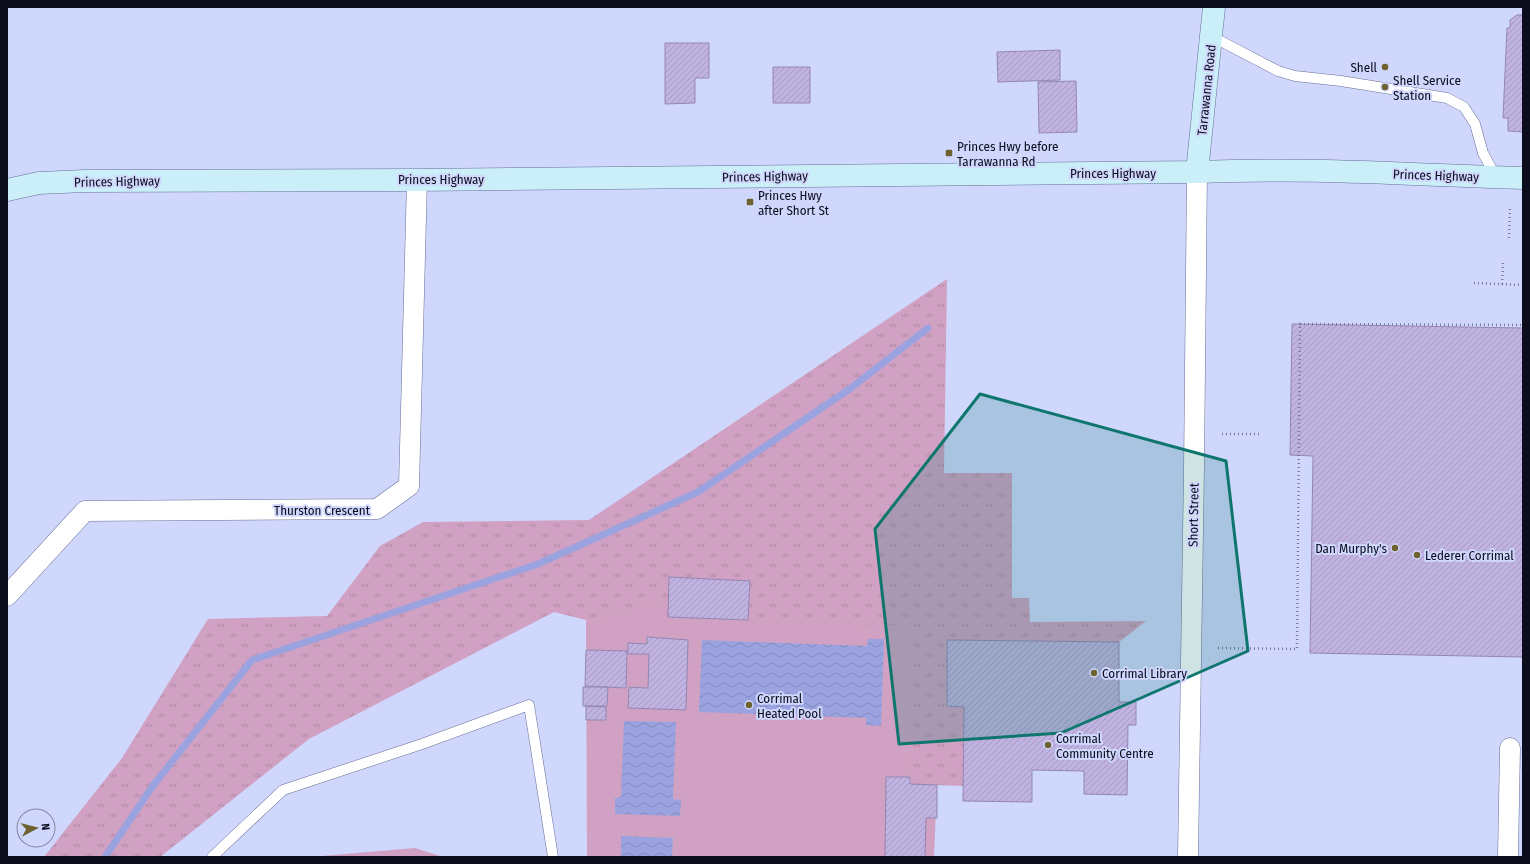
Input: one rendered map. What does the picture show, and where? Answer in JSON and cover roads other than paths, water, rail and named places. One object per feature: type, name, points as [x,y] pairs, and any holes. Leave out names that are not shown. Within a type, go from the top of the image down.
[{"type":"main road","name":"Tarrawanna Road","points":[[1197,172],[1214,7]]},
{"type":"main road","name":"Princes Highway","points":[[7,190],[39,183],[85,181],[417,180],[1197,172],[1238,170],[1344,171],[1523,178]]},
{"type":"street","name":"Short Street","points":[[1188,857],[1197,172]]},
{"type":"street","name":"Thurston Crescent","points":[[7,596],[85,511],[377,509],[409,486],[417,180]]},
{"type":"street","points":[[1508,857],[1510,748]]},
{"type":"lane","points":[[1211,36],[1278,71],[1295,76],[1341,81],[1447,98],[1464,107],[1475,124],[1483,153],[1496,178]]},
{"type":"lane","points":[[212,857],[283,790],[422,744],[529,705],[553,857]]},
{"type":"water","points":[[868,639],[884,639],[881,726],[866,725],[866,718],[699,712],[702,640],[867,646]]},
{"type":"water","points":[[624,721],[676,722],[673,799],[681,800],[680,816],[615,814],[615,798],[621,797]]},
{"type":"water","points":[[621,836],[673,838],[672,857],[621,857]]},
{"type":"waterway","points":[[105,857],[152,787],[252,660],[538,564],[698,492],[851,388],[928,328]]},
{"type":"place","name":"Shell","points":[[1385,67]]},
{"type":"place","name":"Shell Service Station","points":[[1385,87]]},
{"type":"place","name":"Princes Hwy before Tarrawanna Rd","points":[[949,153]]},
{"type":"place","name":"Princes Hwy after Short St","points":[[750,202]]},
{"type":"place","name":"Dan Murphy's","points":[[1395,548]]},
{"type":"place","name":"Lederer Corrimal","points":[[1417,555]]},
{"type":"place","name":"Corrimal Library","points":[[1094,673]]},
{"type":"place","name":"Corrimal Heated Pool","points":[[749,705]]},
{"type":"place","name":"Corrimal Community Centre","points":[[1048,745]]}]
